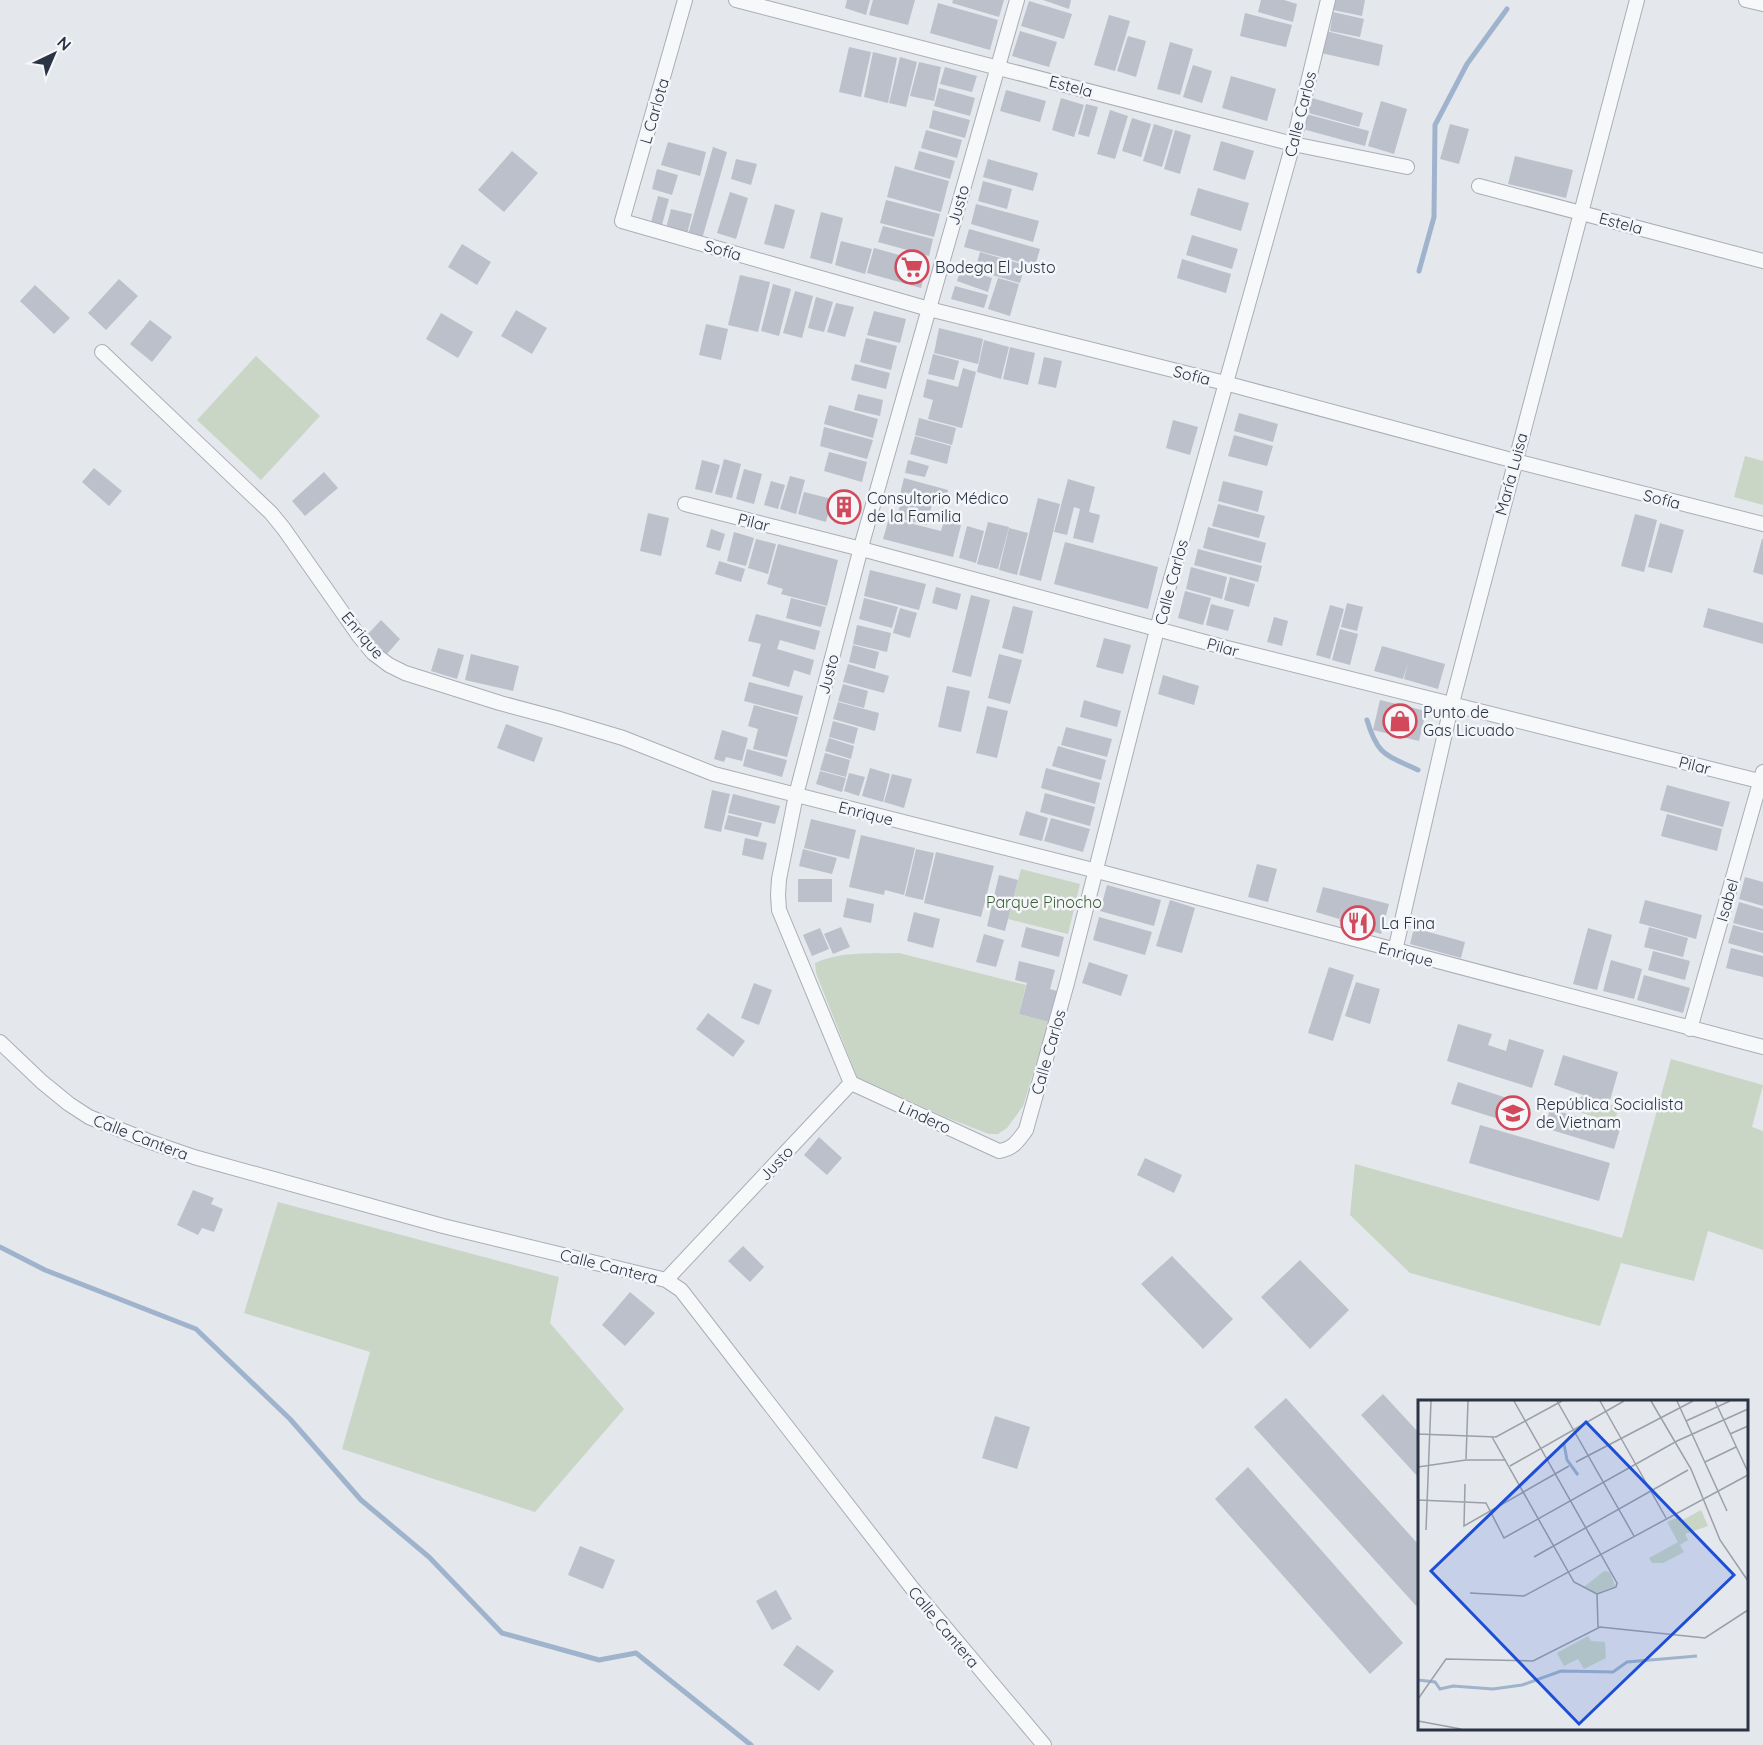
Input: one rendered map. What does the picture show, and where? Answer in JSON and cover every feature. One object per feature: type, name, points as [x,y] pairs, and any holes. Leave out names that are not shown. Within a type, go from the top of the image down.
[{"type":"street","name":"L Carlota","points":[[622,221],[685,0]]},
{"type":"street","name":"Estela","points":[[736,0],[1293,144],[1407,167]]},
{"type":"street","name":"Justo","points":[[666,1280],[851,1083],[779,910],[779,879],[796,795],[861,549],[1017,0]]},
{"type":"street","name":"Calle Carlos","points":[[999,1151],[1007,1150],[1015,1145],[1026,1130],[1097,871],[1158,629],[1293,144],[1328,0]]},
{"type":"street","name":"María Luisa","points":[[1395,951],[1452,703],[1637,0]]},
{"type":"street","points":[[1746,0],[1763,4]]},
{"type":"street","name":"Estela","points":[[1479,186],[1763,261]]},
{"type":"street","name":"Sofía","points":[[622,221],[929,309],[1226,383],[1763,525]]},
{"type":"street","name":"Enrique","points":[[102,352],[271,513],[359,636],[374,653],[389,665],[405,673],[623,738],[714,774],[1097,871],[1763,1047]]},
{"type":"street","name":"Pilar","points":[[685,504],[1371,685],[1762,779]]},
{"type":"street","name":"Isabel","points":[[1690,1029],[1762,779]]},
{"type":"street","name":"Calle Cantera","points":[[0,1042],[69,1104],[90,1117],[167,1148],[443,1226],[666,1280],[681,1290],[912,1588],[1044,1745]]},
{"type":"street","name":"Lindero","points":[[851,1083],[999,1151]]},
{"type":"green space","points":[[256,356],[320,416],[261,480],[197,420]]},
{"type":"green space","points":[[1745,456],[1763,461],[1763,505],[1734,497]]},
{"type":"green space","name":"Parque Pinocho","points":[[1021,869],[1080,884],[1068,934],[1008,919]]},
{"type":"green space","points":[[899,953],[1026,985],[1019,1014],[1049,1022],[1023,1106],[1007,1128],[998,1134],[989,1134],[945,1117],[857,1077],[816,973],[815,963],[846,955]]},
{"type":"green space","points":[[1671,1059],[1763,1085],[1752,1127],[1763,1131],[1763,1250],[1708,1231],[1694,1281],[1621,1263],[1600,1326],[1410,1273],[1350,1215],[1355,1164],[1622,1238]]},
{"type":"green space","points":[[1574,1096],[1619,1107],[1614,1123],[1570,1109]]},
{"type":"green space","points":[[278,1202],[559,1277],[550,1323],[624,1409],[535,1512],[342,1449],[370,1352],[244,1313]]},
{"type":"building","points":[[847,0],[870,0],[866,15],[845,8]]},
{"type":"building","points":[[873,0],[915,0],[908,25],[869,15]]},
{"type":"building","points":[[953,0],[1004,0],[999,17],[952,3]]},
{"type":"building","points":[[1043,0],[1071,0],[1069,9]]},
{"type":"building","points":[[1261,0],[1284,0],[1297,4],[1293,22],[1258,12]]},
{"type":"building","points":[[1335,0],[1365,0],[1362,16],[1333,10]]},
{"type":"building","points":[[1029,1],[1072,14],[1064,39],[1021,26]]},
{"type":"building","points":[[938,3],[998,20],[990,50],[930,33]]},
{"type":"building","points":[[1333,12],[1364,19],[1360,37],[1330,31]]},
{"type":"building","points":[[1245,13],[1292,25],[1286,47],[1240,36]]},
{"type":"building","points":[[1109,15],[1130,21],[1115,71],[1094,65]]},
{"type":"building","points":[[1020,31],[1057,42],[1049,67],[1012,56]]},
{"type":"building","points":[[1326,31],[1383,45],[1379,66],[1321,53]]},
{"type":"building","points":[[1128,36],[1146,41],[1136,77],[1117,71]]},
{"type":"building","points":[[1170,42],[1193,49],[1180,95],[1157,89]]},
{"type":"building","points":[[849,47],[871,52],[861,97],[839,92]]},
{"type":"building","points":[[873,52],[897,58],[888,103],[864,97]]},
{"type":"building","points":[[900,57],[917,62],[906,107],[889,103]]},
{"type":"building","points":[[919,62],[941,67],[934,101],[910,96]]},
{"type":"building","points":[[1193,65],[1212,71],[1202,103],[1183,97]]},
{"type":"building","points":[[945,67],[977,76],[972,92],[940,84]]},
{"type":"building","points":[[1231,76],[1276,89],[1267,121],[1222,108]]},
{"type":"building","points":[[939,88],[975,98],[970,116],[934,106]]},
{"type":"building","points":[[1006,90],[1046,101],[1040,122],[1000,111]]},
{"type":"building","points":[[1309,97],[1363,113],[1359,127],[1305,112]]},
{"type":"building","points":[[1061,98],[1084,105],[1074,137],[1052,130]]},
{"type":"building","points":[[1381,101],[1407,109],[1394,154],[1368,146]]},
{"type":"building","points":[[1086,104],[1098,107],[1089,137],[1078,134]]},
{"type":"building","points":[[933,110],[970,120],[965,138],[929,128]]},
{"type":"building","points":[[1110,110],[1128,116],[1115,159],[1097,154]]},
{"type":"building","points":[[1303,113],[1369,131],[1365,146],[1299,128]]},
{"type":"building","points":[[1132,118],[1151,124],[1141,157],[1122,151]]},
{"type":"building","points":[[1154,124],[1173,130],[1162,167],[1143,161]]},
{"type":"building","points":[[1450,124],[1469,129],[1459,164],[1440,159]]},
{"type":"building","points":[[926,130],[962,140],[957,158],[921,148]]},
{"type":"building","points":[[1175,130],[1191,135],[1180,174],[1164,169]]},
{"type":"building","points":[[1221,141],[1254,151],[1245,180],[1213,170]]},
{"type":"building","points":[[668,142],[706,152],[700,176],[661,165]]},
{"type":"building","points":[[713,147],[727,152],[702,239],[688,235]]},
{"type":"building","points":[[512,151],[538,173],[504,212],[478,190]]},
{"type":"building","points":[[919,151],[955,161],[950,179],[914,169]]},
{"type":"building","points":[[1515,156],[1573,170],[1566,198],[1508,184]]},
{"type":"building","points":[[736,159],[757,164],[751,185],[731,179]]},
{"type":"building","points":[[988,159],[1038,173],[1033,191],[983,177]]},
{"type":"building","points":[[895,166],[949,181],[941,212],[887,197]]},
{"type":"building","points":[[657,169],[678,175],[672,195],[652,189]]},
{"type":"building","points":[[983,181],[1012,189],[1007,209],[978,201]]},
{"type":"building","points":[[1198,188],[1249,203],[1241,231],[1190,215]]},
{"type":"building","points":[[730,192],[748,198],[736,239],[717,233]]},
{"type":"building","points":[[658,196],[669,199],[662,225],[651,222]]},
{"type":"building","points":[[886,200],[940,214],[934,237],[880,223]]},
{"type":"building","points":[[775,204],[795,210],[784,249],[764,244]]},
{"type":"building","points":[[976,204],[1039,221],[1033,242],[971,224]]},
{"type":"building","points":[[671,209],[692,214],[687,234],[666,228]]},
{"type":"building","points":[[821,212],[843,218],[832,264],[810,258]]},
{"type":"building","points":[[883,226],[933,239],[929,256],[878,242]]},
{"type":"building","points":[[969,229],[1040,249],[1035,266],[964,247]]},
{"type":"building","points":[[1192,235],[1238,249],[1232,269],[1186,255]]},
{"type":"building","points":[[841,241],[872,249],[865,274],[835,265]]},
{"type":"building","points":[[462,244],[491,262],[477,285],[448,267]]},
{"type":"building","points":[[874,248],[928,263],[921,288],[867,273]]},
{"type":"building","points":[[980,252],[1025,265],[1020,283],[975,270]]},
{"type":"building","points":[[1182,259],[1231,274],[1226,293],[1177,278]]},
{"type":"building","points":[[961,268],[992,278],[988,292],[957,281]]},
{"type":"building","points":[[740,275],[770,282],[758,332],[728,325]]},
{"type":"building","points":[[998,278],[1019,284],[1010,316],[988,309]]},
{"type":"building","points":[[119,279],[138,296],[106,330],[88,313]]},
{"type":"building","points":[[773,284],[791,289],[779,336],[761,331]]},
{"type":"building","points":[[35,285],[70,318],[54,334],[20,301]]},
{"type":"building","points":[[955,286],[988,295],[984,308],[951,299]]},
{"type":"building","points":[[795,291],[813,296],[802,338],[783,333]]},
{"type":"building","points":[[816,297],[833,302],[824,332],[808,328]]},
{"type":"building","points":[[836,303],[854,307],[845,337],[827,332]]},
{"type":"building","points":[[516,310],[547,328],[532,354],[501,336]]},
{"type":"building","points":[[874,311],[906,319],[900,343],[867,335]]},
{"type":"building","points":[[441,313],[473,332],[458,358],[426,339]]},
{"type":"building","points":[[150,320],[172,337],[152,362],[130,344]]},
{"type":"building","points":[[706,324],[728,329],[721,360],[699,355]]},
{"type":"building","points":[[939,328],[983,339],[978,364],[934,353]]},
{"type":"building","points":[[866,338],[897,346],[891,370],[860,362]]},
{"type":"building","points":[[984,340],[1009,347],[1001,379],[977,372]]},
{"type":"building","points":[[1010,347],[1035,353],[1028,385],[1003,379]]},
{"type":"building","points":[[933,354],[959,361],[954,380],[928,374]]},
{"type":"building","points":[[1044,357],[1062,361],[1056,388],[1038,384]]},
{"type":"building","points":[[855,364],[890,373],[886,389],[851,380]]},
{"type":"building","points":[[963,368],[976,372],[962,428],[928,419],[933,400],[923,397],[927,379],[958,387]]},
{"type":"building","points":[[858,394],[883,400],[880,416],[854,410]]},
{"type":"building","points":[[829,405],[878,419],[873,438],[824,424]]},
{"type":"building","points":[[1239,413],[1278,424],[1273,442],[1234,431]]},
{"type":"building","points":[[919,418],[956,428],[952,445],[915,435]]},
{"type":"building","points":[[1173,420],[1198,427],[1190,455],[1166,448]]},
{"type":"building","points":[[824,427],[873,440],[867,459],[820,446]]},
{"type":"building","points":[[1234,435],[1273,446],[1267,466],[1228,456]]},
{"type":"building","points":[[915,436],[951,446],[947,464],[910,454]]},
{"type":"building","points":[[829,452],[867,462],[862,482],[824,471]]},
{"type":"building","points":[[724,459],[741,464],[732,498],[715,494]]},
{"type":"building","points":[[702,460],[720,465],[712,493],[695,489]]},
{"type":"building","points":[[908,460],[929,466],[925,477],[905,473]]},
{"type":"building","points":[[94,468],[122,491],[109,506],[82,482]]},
{"type":"building","points":[[744,469],[762,474],[754,504],[736,499]]},
{"type":"building","points":[[324,472],[338,488],[305,516],[292,501]]},
{"type":"building","points":[[790,476],[805,480],[796,514],[780,509]]},
{"type":"building","points":[[904,478],[948,490],[944,506],[900,494]]},
{"type":"building","points":[[1068,479],[1095,487],[1089,512],[1100,515],[1093,543],[1073,538],[1080,509],[1074,507],[1067,535],[1054,532]]},
{"type":"building","points":[[771,481],[785,485],[778,509],[764,505]]},
{"type":"building","points":[[1223,481],[1263,491],[1258,512],[1218,501]]},
{"type":"building","points":[[804,492],[832,499],[826,522],[798,514]]},
{"type":"building","name":"Consultorio Médico de la Familia","points":[[836,493],[858,499],[853,521],[830,516]]},
{"type":"building","points":[[902,497],[932,504],[927,525],[897,518]]},
{"type":"building","points":[[1038,498],[1060,504],[1041,581],[1019,575]]},
{"type":"building","points":[[1218,504],[1265,516],[1259,538],[1212,526]]},
{"type":"building","points":[[648,513],[669,518],[661,556],[640,551]]},
{"type":"building","points":[[1635,514],[1657,520],[1644,572],[1621,566]]},
{"type":"building","points":[[889,518],[941,531],[944,521],[961,525],[953,557],[883,539]]},
{"type":"building","points":[[988,522],[1009,527],[998,569],[977,564]]},
{"type":"building","points":[[1660,523],[1684,530],[1672,573],[1648,567]]},
{"type":"building","points":[[967,526],[984,531],[976,563],[959,558]]},
{"type":"building","points":[[1208,527],[1266,543],[1261,563],[1203,548]]},
{"type":"building","points":[[1009,528],[1028,533],[1017,575],[999,570]]},
{"type":"building","points":[[711,529],[725,534],[720,551],[706,547]]},
{"type":"building","points":[[734,532],[754,538],[746,566],[727,561]]},
{"type":"building","points":[[756,539],[776,544],[768,574],[748,568]]},
{"type":"building","points":[[1763,539],[1763,575],[1753,572]]},
{"type":"building","points":[[1065,542],[1158,567],[1148,609],[1054,584]]},
{"type":"building","points":[[778,544],[838,560],[827,606],[781,594],[783,589],[767,584]]},
{"type":"building","points":[[1198,549],[1262,566],[1258,582],[1194,565]]},
{"type":"building","points":[[719,561],[745,569],[741,582],[715,574]]},
{"type":"building","points":[[1191,567],[1227,577],[1222,599],[1186,589]]},
{"type":"building","points":[[870,570],[926,584],[919,610],[864,596]]},
{"type":"building","points":[[1230,577],[1255,584],[1249,607],[1224,600]]},
{"type":"building","points":[[936,587],[961,594],[957,610],[932,603]]},
{"type":"building","points":[[1185,591],[1211,598],[1203,625],[1178,618]]},
{"type":"building","points":[[971,595],[990,600],[971,677],[952,672]]},
{"type":"building","points":[[791,598],[826,607],[821,627],[786,618]]},
{"type":"building","points":[[864,598],[898,607],[892,628],[859,619]]},
{"type":"building","points":[[1347,603],[1363,607],[1357,631],[1341,627]]},
{"type":"building","points":[[1211,604],[1234,610],[1228,631],[1206,625]]},
{"type":"building","points":[[1330,605],[1344,609],[1330,659],[1316,655]]},
{"type":"building","points":[[1013,606],[1033,611],[1023,654],[1002,648]]},
{"type":"building","points":[[900,608],[917,613],[910,638],[893,633]]},
{"type":"building","points":[[1708,608],[1763,623],[1763,644],[1703,627]]},
{"type":"building","points":[[756,614],[820,631],[815,650],[780,640],[777,649],[814,660],[810,675],[794,670],[789,687],[752,676],[761,644],[748,641]]},
{"type":"building","points":[[1274,617],[1288,621],[1282,646],[1267,642]]},
{"type":"building","points":[[381,620],[400,639],[387,654],[367,635]]},
{"type":"building","points":[[857,625],[891,633],[887,652],[853,644]]},
{"type":"building","points":[[1340,629],[1358,634],[1350,665],[1332,660]]},
{"type":"building","points":[[1104,638],[1131,645],[1123,674],[1096,667]]},
{"type":"building","points":[[853,645],[879,652],[875,669],[849,662]]},
{"type":"building","points":[[1382,646],[1445,664],[1438,689],[1404,679],[1408,663],[1403,679],[1374,671]]},
{"type":"building","points":[[438,648],[464,655],[457,679],[431,671]]},
{"type":"building","points":[[471,654],[519,666],[513,691],[465,680]]},
{"type":"building","points":[[999,654],[1022,660],[1010,704],[988,698]]},
{"type":"building","points":[[848,664],[889,676],[884,693],[843,682]]},
{"type":"building","points":[[1163,675],[1199,686],[1194,705],[1158,694]]},
{"type":"building","points":[[749,682],[803,696],[798,715],[744,701]]},
{"type":"building","points":[[843,684],[868,691],[864,708],[838,701]]},
{"type":"building","points":[[947,686],[970,691],[961,732],[938,727]]},
{"type":"building","points":[[1084,700],[1121,711],[1117,727],[1080,717]]},
{"type":"building","name":"Punto de Gas Licuado","points":[[1380,700],[1426,711],[1419,741],[1373,730]]},
{"type":"building","points":[[838,702],[879,713],[875,731],[833,719]]},
{"type":"building","points":[[754,705],[798,717],[787,757],[753,749],[758,729],[748,726]]},
{"type":"building","points":[[987,706],[1008,711],[997,758],[976,753]]},
{"type":"building","points":[[833,721],[858,728],[854,744],[829,737]]},
{"type":"building","points":[[506,724],[543,738],[534,762],[497,748]]},
{"type":"building","points":[[1066,727],[1112,739],[1107,757],[1061,745]]},
{"type":"building","points":[[722,730],[748,738],[742,761],[726,757],[724,762],[714,759]]},
{"type":"building","points":[[829,738],[854,746],[851,759],[825,751]]},
{"type":"building","points":[[1058,746],[1106,760],[1101,780],[1052,766]]},
{"type":"building","points":[[747,749],[787,760],[782,777],[743,766]]},
{"type":"building","points":[[825,753],[850,760],[846,777],[820,770]]},
{"type":"building","points":[[870,768],[890,774],[883,802],[862,796]]},
{"type":"building","points":[[1046,768],[1100,783],[1095,804],[1041,788]]},
{"type":"building","points":[[820,771],[846,778],[842,792],[816,784]]},
{"type":"building","points":[[849,773],[865,777],[859,796],[844,791]]},
{"type":"building","points":[[892,774],[912,779],[904,808],[884,802]]},
{"type":"building","points":[[1667,785],[1730,802],[1723,827],[1660,810]]},
{"type":"building","points":[[712,790],[730,794],[721,832],[704,828]]},
{"type":"building","points":[[1045,793],[1095,807],[1090,826],[1040,812]]},
{"type":"building","points":[[733,794],[780,806],[775,824],[728,813]]},
{"type":"building","points":[[1026,811],[1048,818],[1042,841],[1019,835]]},
{"type":"building","points":[[1667,814],[1722,829],[1717,851],[1661,836]]},
{"type":"building","points":[[728,815],[762,823],[758,837],[724,829]]},
{"type":"building","points":[[1051,818],[1090,829],[1083,852],[1044,841]]},
{"type":"building","points":[[811,819],[856,830],[849,859],[804,848]]},
{"type":"building","points":[[861,835],[915,848],[904,895],[885,890],[884,895],[849,887]]},
{"type":"building","points":[[745,838],[767,843],[763,860],[742,855]]},
{"type":"building","points":[[803,849],[837,858],[832,874],[799,866]]},
{"type":"building","points":[[916,849],[934,853],[923,900],[905,896]]},
{"type":"building","points":[[936,852],[994,866],[981,917],[924,903]]},
{"type":"building","points":[[1257,864],[1277,869],[1268,902],[1248,897]]},
{"type":"building","points":[[999,875],[1018,880],[1005,931],[987,926]]},
{"type":"building","points":[[1745,877],[1763,882],[1763,906],[1739,899]]},
{"type":"building","points":[[798,879],[832,879],[832,902],[798,902]]},
{"type":"building","points":[[1107,885],[1161,900],[1154,926],[1100,911]]},
{"type":"building","points":[[1323,887],[1389,904],[1381,934],[1352,925],[1358,906],[1351,925],[1339,921],[1343,906],[1339,919],[1316,912]]},
{"type":"building","points":[[847,898],[874,904],[871,923],[843,917]]},
{"type":"building","points":[[1170,900],[1195,908],[1182,953],[1156,946]]},
{"type":"building","points":[[1645,900],[1702,915],[1696,939],[1639,923]]},
{"type":"building","points":[[1739,902],[1763,909],[1763,931],[1733,923]]},
{"type":"building","points":[[914,912],[940,919],[933,948],[907,941]]},
{"type":"building","points":[[1099,917],[1152,932],[1145,955],[1093,940]]},
{"type":"building","points":[[1733,925],[1763,933],[1763,953],[1728,943]]},
{"type":"building","points":[[841,927],[850,947],[833,954],[824,934]]},
{"type":"building","points":[[1026,927],[1064,937],[1059,957],[1021,947]]},
{"type":"building","points":[[1649,927],[1688,938],[1683,957],[1644,947]]},
{"type":"building","points":[[820,928],[829,949],[812,956],[803,935]]},
{"type":"building","points":[[1414,928],[1465,942],[1461,958],[1410,944]]},
{"type":"building","points":[[1588,928],[1612,935],[1597,990],[1573,984]]},
{"type":"building","points":[[984,934],[1004,940],[996,967],[976,962]]},
{"type":"building","points":[[1731,948],[1763,956],[1763,977],[1726,968]]},
{"type":"building","points":[[1653,951],[1690,961],[1685,980],[1648,970]]},
{"type":"building","points":[[1611,960],[1642,969],[1634,999],[1603,991]]},
{"type":"building","points":[[1019,961],[1055,970],[1050,989],[1057,991],[1049,1022],[1019,1014],[1027,983],[1015,980]]},
{"type":"building","points":[[1089,962],[1128,975],[1121,996],[1082,983]]},
{"type":"building","points":[[1329,967],[1354,975],[1333,1041],[1308,1033]]},
{"type":"building","points":[[1644,975],[1690,988],[1683,1013],[1637,1000]]},
{"type":"building","points":[[1356,982],[1380,989],[1370,1024],[1345,1016]]},
{"type":"building","points":[[754,983],[772,990],[759,1025],[741,1018]]},
{"type":"building","points":[[708,1013],[745,1041],[733,1057],[696,1029]]},
{"type":"building","points":[[1458,1024],[1492,1034],[1488,1045],[1506,1051],[1509,1039],[1544,1050],[1532,1088],[1447,1061]]},
{"type":"building","points":[[1563,1055],[1618,1072],[1609,1104],[1554,1085]]},
{"type":"building","points":[[1458,1082],[1528,1105],[1521,1126],[1451,1104]]},
{"type":"building","points":[[1550,1109],[1620,1129],[1614,1149],[1545,1128]]},
{"type":"building","points":[[1480,1125],[1610,1163],[1599,1201],[1469,1163]]},
{"type":"building","points":[[819,1137],[842,1158],[827,1175],[804,1155]]},
{"type":"building","points":[[1145,1158],[1182,1175],[1174,1193],[1137,1175]]},
{"type":"building","points":[[193,1190],[214,1198],[211,1204],[223,1209],[214,1232],[202,1228],[198,1235],[177,1225]]},
{"type":"building","points":[[743,1246],[764,1267],[750,1282],[728,1261]]},
{"type":"building","points":[[1172,1256],[1233,1319],[1203,1349],[1141,1284]]},
{"type":"building","points":[[1300,1260],[1349,1310],[1310,1349],[1261,1297]]},
{"type":"building","points":[[630,1292],[655,1313],[625,1346],[602,1325]]},
{"type":"building","points":[[1383,1394],[1418,1432],[1418,1477],[1361,1415]]},
{"type":"building","points":[[1286,1398],[1418,1544],[1418,1608],[1254,1427]]},
{"type":"building","points":[[995,1416],[1030,1427],[1017,1469],[982,1458]]},
{"type":"building","points":[[1248,1467],[1403,1643],[1370,1674],[1215,1499]]},
{"type":"building","points":[[580,1546],[615,1560],[603,1589],[568,1575]]},
{"type":"building","points":[[776,1590],[792,1619],[772,1630],[756,1601]]},
{"type":"building","points":[[797,1645],[834,1671],[819,1691],[783,1665]]},
{"type":"waterway","points":[[1419,271],[1434,217],[1435,125],[1467,64],[1507,9]]},
{"type":"waterway","points":[[1367,720],[1375,741],[1385,753],[1418,770]]},
{"type":"waterway","points":[[0,1247],[45,1270],[196,1329],[290,1419],[361,1500],[429,1557],[502,1633],[599,1660],[636,1653],[751,1745]]},
{"type":"place","name":"Bodega El Justo","points":[[912,267]]},
{"type":"place","name":"Consultorio Médico de la Familia","points":[[844,507]]},
{"type":"place","name":"Punto de Gas Licuado","points":[[1400,721]]},
{"type":"place","name":"La Fina","points":[[1358,923]]},
{"type":"place","name":"República Socialista de Vietnam","points":[[1513,1113]]}]
